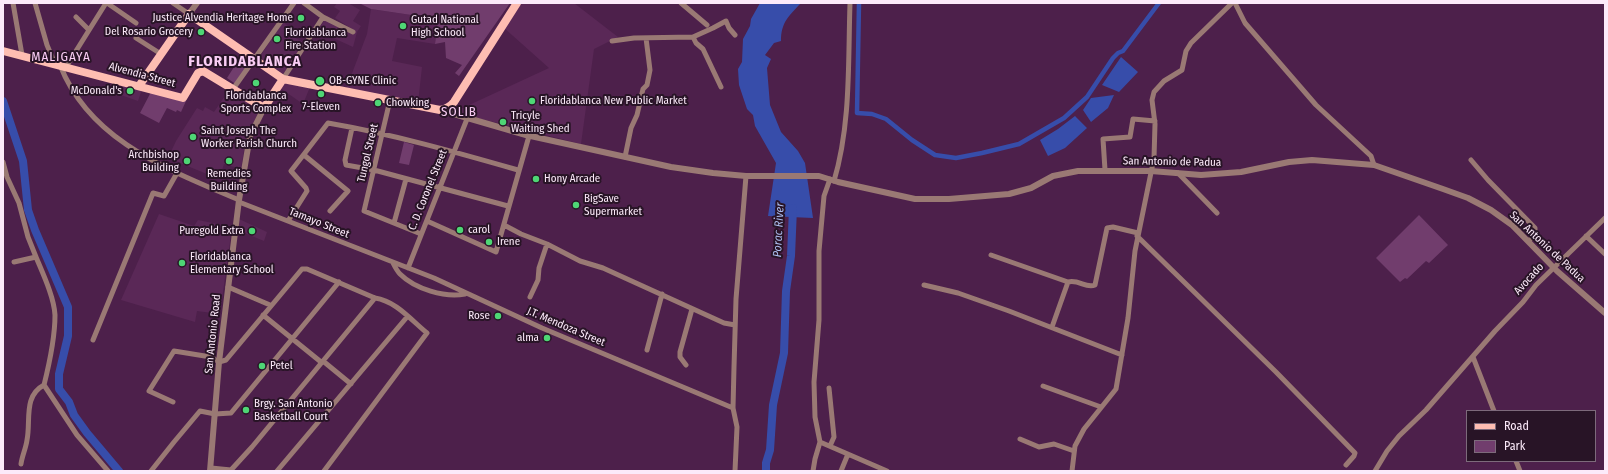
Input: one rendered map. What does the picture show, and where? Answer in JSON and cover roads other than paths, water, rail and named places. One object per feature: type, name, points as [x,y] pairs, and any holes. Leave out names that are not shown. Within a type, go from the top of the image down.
[{"type":"main road","points":[[139,86],[189,14],[283,79],[440,110],[449,107],[454,102],[517,3]]},
{"type":"main road","name":"Alvendia Street","points":[[3,51],[183,98],[198,73],[201,71],[234,89]]},
{"type":"main road","points":[[234,89],[264,108],[283,79]]},
{"type":"street","points":[[13,3],[22,55]]},
{"type":"street","name":"Tamayo Street","points":[[35,3],[47,45],[66,81],[82,104],[95,119],[131,149],[177,173],[239,201],[392,263]]},
{"type":"street","points":[[56,64],[89,30],[106,3],[136,23]]},
{"type":"street","points":[[173,3],[189,14],[197,3]]},
{"type":"street","points":[[234,89],[294,3]]},
{"type":"street","points":[[304,3],[323,17],[352,32]]},
{"type":"street","points":[[681,3],[707,25]]},
{"type":"street","points":[[813,471],[820,442],[815,417],[814,382],[819,320],[819,251],[824,196],[840,159],[845,121],[850,3]]},
{"type":"street","points":[[1072,471],[1075,446],[1084,429],[1116,389],[1138,235],[1155,143],[1155,121],[1152,100],[1154,92],[1164,81],[1182,70],[1186,51],[1191,43],[1232,3]]},
{"type":"street","points":[[1235,3],[1245,23],[1316,105],[1371,156],[1374,165]]},
{"type":"street","points":[[76,17],[89,30]]},
{"type":"street","points":[[283,79],[323,17]]},
{"type":"street","points":[[612,41],[694,36],[714,28],[726,21],[729,28],[735,35]]},
{"type":"street","points":[[694,36],[696,43],[703,49],[721,87]]},
{"type":"street","points":[[136,38],[161,54]]},
{"type":"street","points":[[624,157],[631,128],[637,115],[643,89],[647,85],[650,70],[646,38]]},
{"type":"street","name":"Tungol Street","points":[[390,100],[364,211],[394,223]]},
{"type":"street","name":"San Antonio Road","points":[[210,470],[219,362],[239,201],[250,136],[264,108]]},
{"type":"street","name":"San Antonio de Padua","points":[[440,110],[529,136],[671,167],[746,176],[816,176],[914,199],[949,199],[1009,194],[1032,188],[1053,176],[1078,170],[1151,171],[1202,175],[1241,172],[1290,162],[1312,160],[1374,165],[1418,179],[1468,198],[1491,210],[1529,241],[1554,267],[1605,313]]},
{"type":"street","name":"C. D. Coronel Street","points":[[408,268],[421,234],[428,221],[467,119]]},
{"type":"street","points":[[1105,170],[1103,139],[1130,137],[1133,119],[1155,121]]},
{"type":"street","points":[[288,221],[307,191],[291,171],[328,123],[383,134],[518,170]]},
{"type":"street","points":[[352,128],[345,160],[346,165],[374,170],[508,206]]},
{"type":"street","points":[[428,221],[496,252],[518,170],[529,136]]},
{"type":"street","points":[[304,155],[348,191],[330,211]]},
{"type":"street","points":[[1472,160],[1488,180],[1535,228],[1535,233],[1529,241]]},
{"type":"street","points":[[3,162],[7,178],[19,202],[28,238],[48,286],[55,314],[51,352],[44,385],[77,435],[108,471]]},
{"type":"street","points":[[93,340],[153,193],[164,196],[177,173]]},
{"type":"street","points":[[1178,173],[1217,214]]},
{"type":"street","points":[[735,471],[735,325],[746,176]]},
{"type":"street","points":[[406,179],[394,223],[421,234]]},
{"type":"street","name":"Avocado","points":[[1375,471],[1387,451],[1400,436],[1426,410],[1554,267],[1605,218]]},
{"type":"street","points":[[504,225],[521,234],[547,244],[580,261],[603,268],[724,323],[735,325]]},
{"type":"street","points":[[991,255],[1068,282],[1075,281],[1091,287],[1095,286],[1107,228],[1113,227],[1138,235],[1355,453],[1346,465]]},
{"type":"street","points":[[1586,236],[1605,254]]},
{"type":"street","points":[[530,298],[538,280],[539,268],[547,244]]},
{"type":"street","points":[[14,262],[36,257]]},
{"type":"street","points":[[392,263],[400,274],[416,285],[431,291],[456,296],[465,294]]},
{"type":"street","name":"J.T. Mendoza Street","points":[[392,263],[434,278],[465,294],[542,328],[734,408]]},
{"type":"street","points":[[173,402],[149,391],[174,351],[211,357],[219,362],[226,360],[270,305],[304,268],[375,298],[382,299],[398,307],[407,317],[427,333],[324,471]]},
{"type":"street","points":[[151,471],[200,412],[215,414],[231,413],[339,282]]},
{"type":"street","points":[[1052,328],[1068,282]]},
{"type":"street","points":[[924,285],[958,293],[1122,355]]},
{"type":"street","points":[[228,287],[270,305]]},
{"type":"street","points":[[647,350],[662,294]]},
{"type":"street","points":[[210,470],[230,470],[375,298]]},
{"type":"street","points":[[686,365],[680,357],[680,352],[692,309]]},
{"type":"street","points":[[263,315],[351,384]]},
{"type":"street","points":[[277,471],[407,317]]},
{"type":"street","points":[[1473,357],[1494,410]]},
{"type":"street","points":[[21,464],[23,451],[27,440],[31,402],[37,388],[44,385]]},
{"type":"street","points":[[1043,386],[1101,407]]},
{"type":"street","points":[[830,388],[834,435],[830,446]]},
{"type":"street","points":[[1020,439],[1039,447],[1054,444],[1074,451]]},
{"type":"street","points":[[820,442],[887,471]]},
{"type":"street","points":[[841,471],[848,454]]},
{"type":"water","points":[[760,3],[801,3],[786,20],[782,29],[781,41],[774,43],[765,55],[771,59],[767,68],[770,105],[781,132],[798,151],[805,163],[813,218],[768,216],[776,163],[755,126],[753,115],[747,109],[739,85],[738,69],[742,62],[743,39],[750,26],[751,19]]},
{"type":"water","points":[[1121,57],[1138,72],[1119,92],[1102,85]]},
{"type":"water","points":[[1114,95],[1108,108],[1091,122],[1083,110],[1091,98]]},
{"type":"water","points":[[1075,116],[1087,128],[1065,148],[1048,156],[1040,140]]},
{"type":"waterway","points":[[859,3],[857,113],[872,114],[886,119],[912,140],[935,155],[956,158],[1019,144],[1064,118],[1087,97],[1113,58],[1118,53],[1123,51],[1159,3]]},
{"type":"waterway","points":[[3,101],[23,161],[28,210],[68,307],[68,336],[59,374],[59,389],[69,402],[74,415],[87,433],[119,471]]},
{"type":"waterway","name":"Porac River","points":[[766,471],[766,463],[770,450],[773,405],[784,353],[786,291],[791,256],[793,208]]},
{"type":"place","name":"Justice Alvendia Heritage Home","points":[[301,18]]},
{"type":"place","name":"Gutad National High School","points":[[403,26]]},
{"type":"place","name":"Del Rosario Grocery","points":[[201,32]]},
{"type":"place","name":"Floridablanca Fire Station","points":[[277,39]]},
{"type":"place","name":"OB-GYNE Clinic","points":[[320,81]]},
{"type":"place","name":"Floridablanca Sports Complex","points":[[256,83]]},
{"type":"place","name":"McDonald's","points":[[130,91]]},
{"type":"place","name":"7-Eleven","points":[[321,94]]},
{"type":"place","name":"Floridablanca New Public Market","points":[[532,101]]},
{"type":"place","name":"Chowking","points":[[378,103]]},
{"type":"place","name":"Tricyle Waiting Shed","points":[[503,122]]},
{"type":"place","name":"Saint Joseph The Worker Parish Church","points":[[193,137]]},
{"type":"place","name":"Archbishop Building","points":[[187,161]]},
{"type":"place","name":"Remedies Building","points":[[229,161]]},
{"type":"place","name":"Hony Arcade","points":[[536,179]]},
{"type":"place","name":"BigSave Supermarket","points":[[576,205]]},
{"type":"place","name":"carol","points":[[460,230]]},
{"type":"place","name":"Puregold Extra","points":[[252,231]]},
{"type":"place","name":"Irene","points":[[489,242]]},
{"type":"place","name":"Floridablanca Elementary School","points":[[182,263]]},
{"type":"place","name":"Rose","points":[[498,316]]},
{"type":"place","name":"alma","points":[[547,338]]},
{"type":"place","name":"Petel","points":[[262,366]]},
{"type":"place","name":"Brgy. San Antonio Basketball Court","points":[[246,410]]},
{"type":"district","name":"MALIGAYA","points":[[61,57]]},
{"type":"district","name":"FLORIDABLANCA","points":[[245,62]]},
{"type":"district","name":"SOLIB","points":[[459,112]]}]
